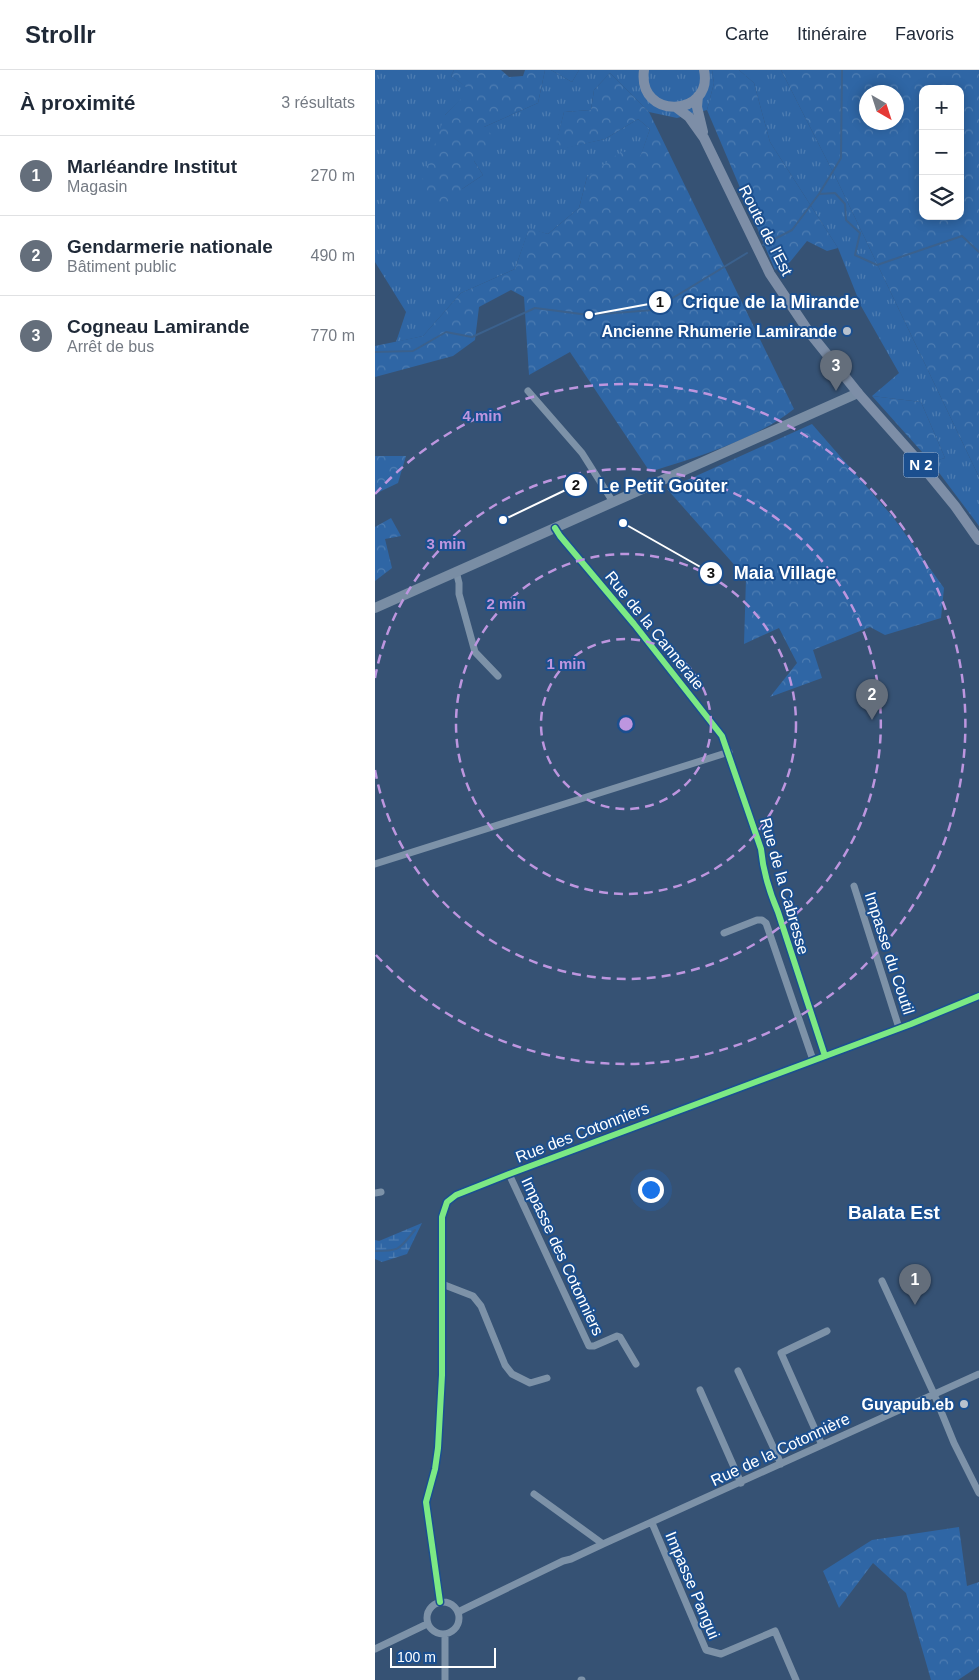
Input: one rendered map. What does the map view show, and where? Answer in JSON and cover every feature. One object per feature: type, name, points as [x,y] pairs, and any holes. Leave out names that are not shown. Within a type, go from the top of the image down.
[{"type":"main road","name":"N 2","points":[[644,70],[645,86],[653,100],[660,104],[677,108]]},
{"type":"main road","name":"N 2","points":[[698,96],[705,82],[704,70]]},
{"type":"main road","points":[[677,108],[685,106],[698,96]]},
{"type":"main road","name":"Route de l'Est","points":[[698,96],[697,107],[704,138]]},
{"type":"main road","name":"Route de l'Est","points":[[677,108],[689,117],[704,138],[770,274],[809,332],[858,393],[955,506],[979,540]]},
{"type":"street","points":[[528,391],[582,453],[613,502]]},
{"type":"street","points":[[375,608],[858,393]]},
{"type":"street","name":"Rue de la Canneraie","points":[[555,528],[716,726],[729,752]]},
{"type":"street","points":[[456,571],[462,608],[475,652],[498,676]]},
{"type":"street","points":[[375,864],[729,752]]},
{"type":"street","name":"Rue de la Cabresse","points":[[729,752],[761,849],[769,891],[778,912],[825,1056]]},
{"type":"street","name":"Impasse du Coutil","points":[[854,886],[899,1028]]},
{"type":"street","points":[[724,932],[757,920],[762,920],[766,923],[813,1060]]},
{"type":"street","name":"Rue des Cotonniers","points":[[440,1602],[427,1502],[438,1448],[442,1375],[442,1217],[447,1202],[456,1195],[509,1174],[899,1028],[979,996]]},
{"type":"street","name":"Impasse des Cotonniers","points":[[509,1174],[589,1346],[595,1346],[617,1336],[636,1364]]},
{"type":"street","points":[[882,1281],[934,1394],[954,1443],[979,1493]]},
{"type":"street","points":[[442,1284],[473,1296],[481,1306],[505,1365],[513,1374],[530,1383],[547,1378]]},
{"type":"street","points":[[822,1445],[781,1353],[827,1331]]},
{"type":"street","points":[[738,1371],[781,1464]]},
{"type":"street","name":"Rue de la Cotonnière","points":[[458,1612],[563,1561],[741,1483],[979,1374]]},
{"type":"street","points":[[700,1390],[741,1483]]},
{"type":"street","points":[[534,1494],[603,1544]]},
{"type":"street","name":"Impasse Pangui","points":[[649,1524],[706,1650],[721,1654],[775,1630],[796,1680]]},
{"type":"street","points":[[440,1602],[453,1605],[458,1612],[459,1623],[455,1629],[445,1635],[436,1634],[427,1624],[427,1612],[440,1602]]},
{"type":"street","points":[[375,1649],[427,1624]]},
{"type":"street","points":[[445,1635],[445,1680]]},
{"type":"green space","points":[[375,70],[454,70],[451,76],[471,90],[445,115],[462,189],[483,175],[474,161],[484,127],[538,103],[545,70],[551,70],[572,82],[579,70],[712,70],[714,83],[707,110],[677,118],[649,112],[610,73],[594,90],[591,110],[564,112],[555,150],[605,139],[638,119],[650,129],[640,158],[587,177],[579,208],[548,234],[529,229],[515,269],[461,293],[423,336],[396,342],[406,312],[375,262]]},
{"type":"green space","points":[[454,70],[501,70],[509,77],[523,76],[525,70],[545,70],[538,103],[484,127],[502,145],[474,161],[483,175],[462,189],[447,210],[418,192],[445,115],[470,90],[451,76]]},
{"type":"green space","points":[[551,70],[579,70],[572,82]]},
{"type":"green space","points":[[712,70],[739,70],[754,83],[770,142],[838,248],[827,251],[807,241],[790,262],[775,270],[707,110],[714,83]]},
{"type":"green space","points":[[739,70],[781,70],[837,180],[979,477],[979,526],[931,462],[945,458],[921,402],[872,396],[899,373],[861,306],[838,248],[770,142],[754,83]]},
{"type":"green space","points":[[781,70],[979,70],[979,477],[837,180]]},
{"type":"green space","points":[[610,73],[649,112],[794,409],[743,439],[650,472],[570,352],[529,375],[524,297],[511,290],[479,307],[475,340],[453,356],[375,377],[375,346],[423,336],[461,293],[515,269],[529,228],[548,234],[579,208],[587,177],[622,151],[640,157],[650,129],[638,119],[605,139],[554,151],[564,112],[591,110],[594,90]]},
{"type":"green space","points":[[872,396],[921,402],[945,458],[931,462]]},
{"type":"green space","points":[[812,424],[893,517],[944,588],[941,618],[885,635],[870,627],[813,650],[822,678],[770,697],[797,663],[779,628],[744,644],[746,578],[667,489]]},
{"type":"green space","points":[[375,456],[406,456],[398,483],[375,494]]},
{"type":"green space","points":[[391,518],[401,536],[385,539],[392,568],[375,581],[375,527]]},
{"type":"green space","points":[[422,1223],[407,1254],[382,1262],[375,1259],[375,1240],[379,1241]]},
{"type":"green space","points":[[959,1527],[967,1586],[979,1582],[979,1666],[958,1680],[931,1680],[906,1593],[873,1563],[839,1608],[823,1571],[872,1540]]},
{"type":"waterway","points":[[819,194],[841,158],[842,70]]},
{"type":"waterway","points":[[763,245],[792,230],[819,194],[835,193],[845,204],[846,220],[860,233],[855,255],[877,265],[962,236],[979,252]]},
{"type":"waterway","points":[[375,352],[413,351],[446,332],[472,337],[535,308],[589,315],[653,310],[747,253]]},
{"type":"waterway","points":[[375,1251],[399,1248],[415,1230]]},
{"type":"cycle path","points":[[555,528],[722,736],[761,849],[769,889],[825,1056]]},
{"type":"cycle path","points":[[440,1602],[426,1502],[435,1469],[438,1448],[442,1375],[442,1217],[447,1202],[456,1195],[509,1174],[911,1024],[979,996]]},
{"type":"place","name":"Crique de la Mirande","points":[[589,315]]},
{"type":"place","name":"Ancienne Rhumerie Lamirande","points":[[847,331]]},
{"type":"place","name":"Cogneau Lamirande","points":[[836,391]]},
{"type":"place","name":"Le Petit Goûter","points":[[503,520]]},
{"type":"place","name":"Maia Village","points":[[623,523]]},
{"type":"place","name":"Gendarmerie nationale","points":[[872,720]]},
{"type":"place","name":"Marléandre Institut","points":[[915,1305]]},
{"type":"place","name":"Guyapub.eb","points":[[964,1404]]},
{"type":"district","name":"Balata Est","points":[[894,1212]]}]
